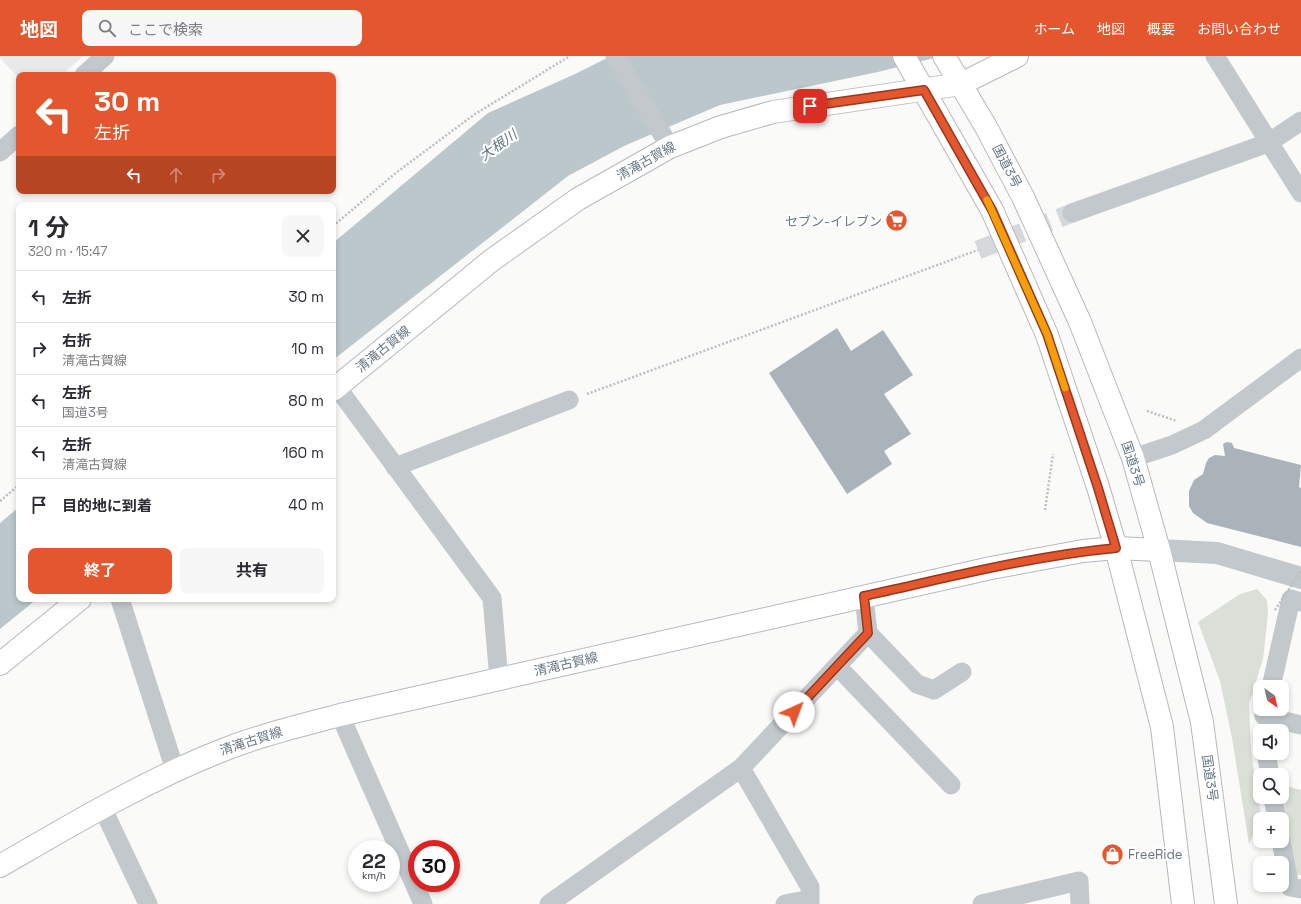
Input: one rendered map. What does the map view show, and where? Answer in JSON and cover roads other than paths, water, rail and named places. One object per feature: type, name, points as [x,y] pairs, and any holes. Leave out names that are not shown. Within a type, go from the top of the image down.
[{"type":"main road","name":"清滝古賀線","points":[[336,387],[492,260],[578,199],[667,142],[774,112],[961,84],[1017,56]]},
{"type":"main road","name":"国道3号","points":[[946,59],[1029,211],[1080,322],[1133,458],[1159,550],[1202,722],[1226,904]]},
{"type":"main road","points":[[909,63],[992,210],[1047,334],[1098,488],[1116,548],[1162,727],[1182,904]]},
{"type":"main road","name":"清滝古賀線","points":[[0,866],[102,807],[175,770],[219,751],[340,715],[991,568],[1083,551],[1116,548],[1159,550]]},
{"type":"main road","points":[[0,664],[76,602]]},
{"type":"street","points":[[87,72],[105,56]]},
{"type":"street","points":[[615,56],[667,142]]},
{"type":"street","points":[[1215,56],[1301,193]]},
{"type":"street","points":[[1072,213],[1268,142],[1301,121]]},
{"type":"street","points":[[0,152],[16,138]]},
{"type":"street","points":[[1133,458],[1172,445],[1204,430],[1301,358]]},
{"type":"street","points":[[336,389],[492,598],[499,680]]},
{"type":"street","points":[[395,467],[569,400]]},
{"type":"street","points":[[1159,550],[1217,553],[1301,578]]},
{"type":"street","points":[[864,596],[868,633],[917,684],[934,690],[962,672]]},
{"type":"street","points":[[1273,680],[1291,599],[1301,602]]},
{"type":"street","points":[[121,602],[175,770]]},
{"type":"street","points":[[549,904],[741,768],[868,633]]},
{"type":"street","points":[[837,666],[951,785]]},
{"type":"street","points":[[340,715],[423,904]]},
{"type":"street","points":[[1265,719],[1301,725]]},
{"type":"street","points":[[741,768],[810,887],[810,902],[784,904]]},
{"type":"street","points":[[102,807],[148,904]]},
{"type":"street","points":[[1282,848],[1290,887],[1301,889]]},
{"type":"street","points":[[982,904],[1079,880],[1080,904]]},
{"type":"water","name":"大根川","points":[[611,56],[942,56],[878,72],[720,105],[624,146],[568,176],[336,358],[336,240],[488,113]]},
{"type":"water","points":[[16,510],[16,602],[33,602],[0,629],[0,523]]},
{"type":"tunnel","points":[[978,250],[1072,213]]},
{"type":"place","name":"セブン-イレブン","points":[[897,221]]},
{"type":"place","name":"FreeRide","points":[[1112,854]]}]
